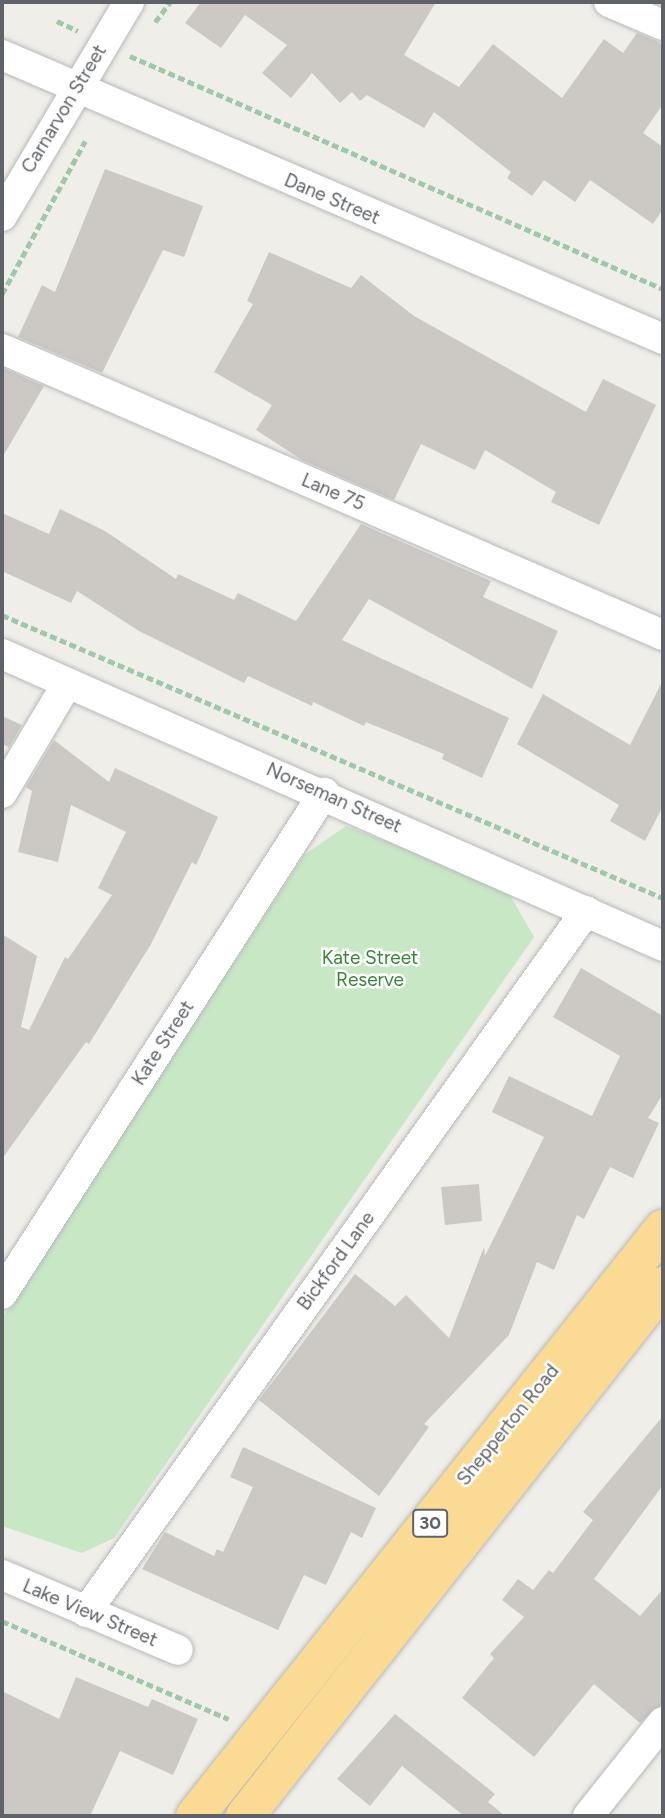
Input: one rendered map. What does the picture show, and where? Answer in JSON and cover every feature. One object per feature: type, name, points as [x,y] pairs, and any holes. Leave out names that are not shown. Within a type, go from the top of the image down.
[{"type":"highway","name":"Shepperton Road","points":[[195,1816],[663,1229]]},
{"type":"highway","name":"Shepperton Road","points":[[245,1816],[663,1286]]},
{"type":"street","name":"Carnarvon Street","points":[[2,216],[74,90],[129,2]]},
{"type":"street","points":[[609,2],[663,25]]},
{"type":"street","name":"Dane Street","points":[[2,55],[74,90],[663,339]]},
{"type":"street","name":"Lane 75","points":[[2,349],[663,635]]},
{"type":"street","name":"Norseman Street","points":[[2,654],[324,793],[663,946]]},
{"type":"street","points":[[2,793],[67,684]]},
{"type":"street","name":"Kate Street","points":[[2,1294],[324,793]]},
{"type":"street","name":"Bickford Lane","points":[[86,1612],[586,911]]},
{"type":"street","name":"Lake View Street","points":[[2,1575],[178,1650]]},
{"type":"street","points":[[588,1816],[663,1722]]},
{"type":"path","points":[[147,35],[170,2]]},
{"type":"path","points":[[57,21],[131,57],[663,289]]},
{"type":"path","points":[[2,294],[139,46]]},
{"type":"path","points":[[2,615],[663,898]]},
{"type":"path","points":[[2,1621],[232,1720]]},
{"type":"green space","name":"Kate Street Reserve","points":[[346,826],[506,888],[534,937],[114,1538],[82,1553],[2,1526],[2,1318],[304,855]]},
{"type":"building","points":[[201,2],[436,2],[404,55],[459,87],[493,44],[562,98],[604,39],[623,53],[637,33],[657,41],[663,46],[663,104],[643,133],[663,147],[663,209],[653,224],[590,180],[575,202],[544,180],[532,196],[507,178],[511,172],[434,112],[424,128],[367,95],[360,101],[352,92],[340,103],[312,73],[291,98],[262,73],[287,45],[245,15],[221,48],[185,23]]},
{"type":"building","points":[[105,169],[203,206],[184,257],[163,250],[102,373],[18,337],[42,285],[55,292]]},
{"type":"building","points":[[269,252],[351,288],[361,275],[414,316],[586,412],[603,379],[656,405],[599,525],[551,502],[556,492],[485,450],[475,470],[421,444],[394,500],[302,460],[256,430],[272,405],[214,372],[253,304],[247,301]]},
{"type":"building","points":[[3,368],[44,386],[2,458],[2,371]]},
{"type":"building","points":[[60,509],[105,531],[176,579],[178,574],[234,600],[238,593],[296,621],[361,524],[491,581],[483,597],[558,631],[532,689],[369,599],[342,640],[509,718],[482,778],[442,759],[444,754],[366,722],[364,726],[313,702],[312,706],[248,676],[244,683],[139,631],[77,591],[71,603],[2,571],[2,513],[49,534]]},
{"type":"building","points":[[663,680],[663,806],[645,841],[610,821],[619,805],[517,744],[543,694],[630,745]]},
{"type":"building","points":[[2,716],[22,725],[9,747],[2,744]]},
{"type":"building","points":[[54,740],[109,782],[115,768],[218,817],[196,865],[192,862],[151,944],[89,1044],[86,1042],[2,1159],[2,934],[37,956],[21,1027],[29,1030],[65,957],[68,959],[112,895],[98,888],[126,832],[71,805],[58,862],[18,852],[32,791],[26,787]]},
{"type":"building","points":[[581,968],[663,1016],[663,1094],[648,1118],[659,1123],[633,1178],[610,1167],[584,1219],[577,1215],[554,1270],[537,1262],[509,1335],[424,1424],[429,1427],[379,1496],[259,1400],[355,1274],[395,1306],[406,1295],[449,1338],[484,1247],[485,1256],[544,1137],[492,1112],[509,1076],[592,1116],[620,1056],[553,1017]]},
{"type":"building","points":[[479,1184],[482,1221],[445,1225],[441,1187]]},
{"type":"building","points":[[663,1416],[663,1485],[594,1579],[640,1616],[663,1589],[663,1703],[640,1723],[594,1684],[534,1757],[462,1698],[494,1658],[490,1654],[524,1617],[502,1600],[518,1579],[533,1590],[549,1570],[553,1573],[593,1520],[583,1512]]},
{"type":"building","points":[[243,1447],[376,1508],[362,1538],[351,1532],[326,1585],[304,1575],[278,1630],[142,1569],[165,1532],[214,1556],[217,1549],[223,1552],[253,1487],[230,1477]]},
{"type":"building","points":[[76,1677],[148,1707],[152,1699],[198,1719],[173,1775],[120,1751],[90,1816],[2,1816],[2,1691],[59,1719]]},
{"type":"building","points":[[395,1714],[495,1794],[488,1802],[505,1816],[464,1816],[402,1766],[370,1806],[337,1779]]}]
